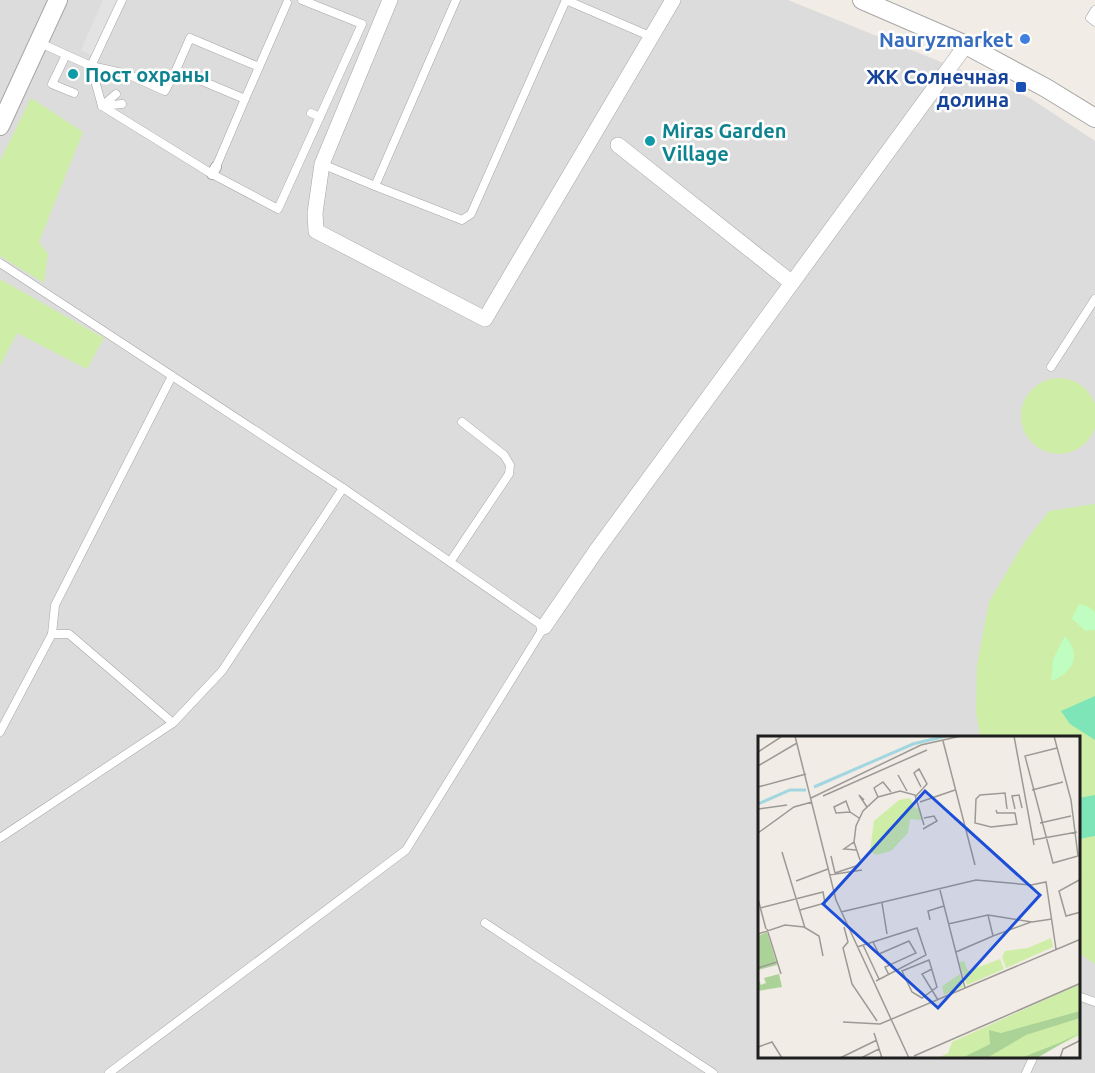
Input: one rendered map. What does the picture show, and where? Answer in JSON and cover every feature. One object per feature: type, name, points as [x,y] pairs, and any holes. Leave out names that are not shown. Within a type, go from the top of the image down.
[{"type":"street","points":[[0,126],[58,0]]},
{"type":"street","points":[[390,0],[322,164],[315,213],[316,231],[484,318],[673,0]]},
{"type":"street","points":[[862,0],[966,45],[1046,88],[1095,118]]},
{"type":"street","points":[[544,627],[596,551],[966,45]]},
{"type":"street","points":[[618,145],[792,283]]},
{"type":"lane","points":[[122,0],[91,66],[102,106],[279,209],[362,24],[302,0]]},
{"type":"lane","points":[[375,186],[456,0]]},
{"type":"lane","points":[[322,164],[462,220],[471,214],[566,0],[652,37]]},
{"type":"lane","points":[[214,171],[287,3]]},
{"type":"lane","points":[[1095,10],[1090,18],[1095,22]]},
{"type":"lane","points":[[38,42],[91,66],[127,74],[165,91],[190,38],[259,67]]},
{"type":"lane","points":[[66,55],[52,84],[74,93]]},
{"type":"lane","points":[[176,70],[245,99]]},
{"type":"lane","points":[[102,106],[116,94]]},
{"type":"lane","points":[[102,106],[122,104]]},
{"type":"lane","points":[[310,113],[320,117]]},
{"type":"lane","points":[[0,263],[343,488],[544,627],[406,850],[109,1073]]},
{"type":"lane","points":[[1051,367],[1095,299]]},
{"type":"lane","points":[[0,732],[52,634],[55,605],[172,376]]},
{"type":"lane","points":[[450,562],[509,474],[510,465],[504,455],[462,422]]},
{"type":"lane","points":[[0,838],[173,723],[222,671],[343,488]]},
{"type":"lane","points":[[52,634],[69,634],[173,723]]},
{"type":"lane","points":[[485,923],[713,1073]]},
{"type":"lane","points":[[1080,997],[1095,1002]]},
{"type":"lane","points":[[1026,1073],[1033,1058]]},
{"type":"shaded area","points":[[0,0],[788,0],[1030,98],[1095,141],[1095,1073],[0,1073]]},
{"type":"shaded area","points":[[103,0],[119,0],[93,56],[81,50]]},
{"type":"green space","points":[[31,98],[83,132],[39,242],[48,254],[44,283],[0,256],[0,161]]},
{"type":"green space","points":[[0,279],[104,338],[87,369],[17,333],[0,366]]},
{"type":"green space","points":[[1059,378],[1074,381],[1086,389],[1094,401],[1096,423],[1094,431],[1086,443],[1074,451],[1059,454],[1044,451],[1032,443],[1024,431],[1021,416],[1024,401],[1032,389],[1044,381]]},
{"type":"green space","points":[[1095,504],[1095,964],[1080,954],[1080,736],[980,736],[976,712],[977,665],[989,602],[1024,543],[1049,511]]},
{"type":"green space","points":[[1079,604],[1095,612],[1095,630],[1086,631],[1072,619]]},
{"type":"green space","points":[[1065,636],[1073,650],[1073,663],[1059,678],[1051,681],[1053,659]]},
{"type":"green space","points":[[1095,696],[1095,740],[1070,724],[1061,711]]},
{"type":"green space","points":[[1095,795],[1095,836],[1080,839],[1080,798]]},
{"type":"place","name":"Nauryzmarket","points":[[1025,39]]},
{"type":"place","name":"Пост охраны","points":[[73,74]]},
{"type":"place","name":"ЖК Солнечная долина","points":[[1021,87]]},
{"type":"place","name":"Miras Garden Village","points":[[650,141]]}]
